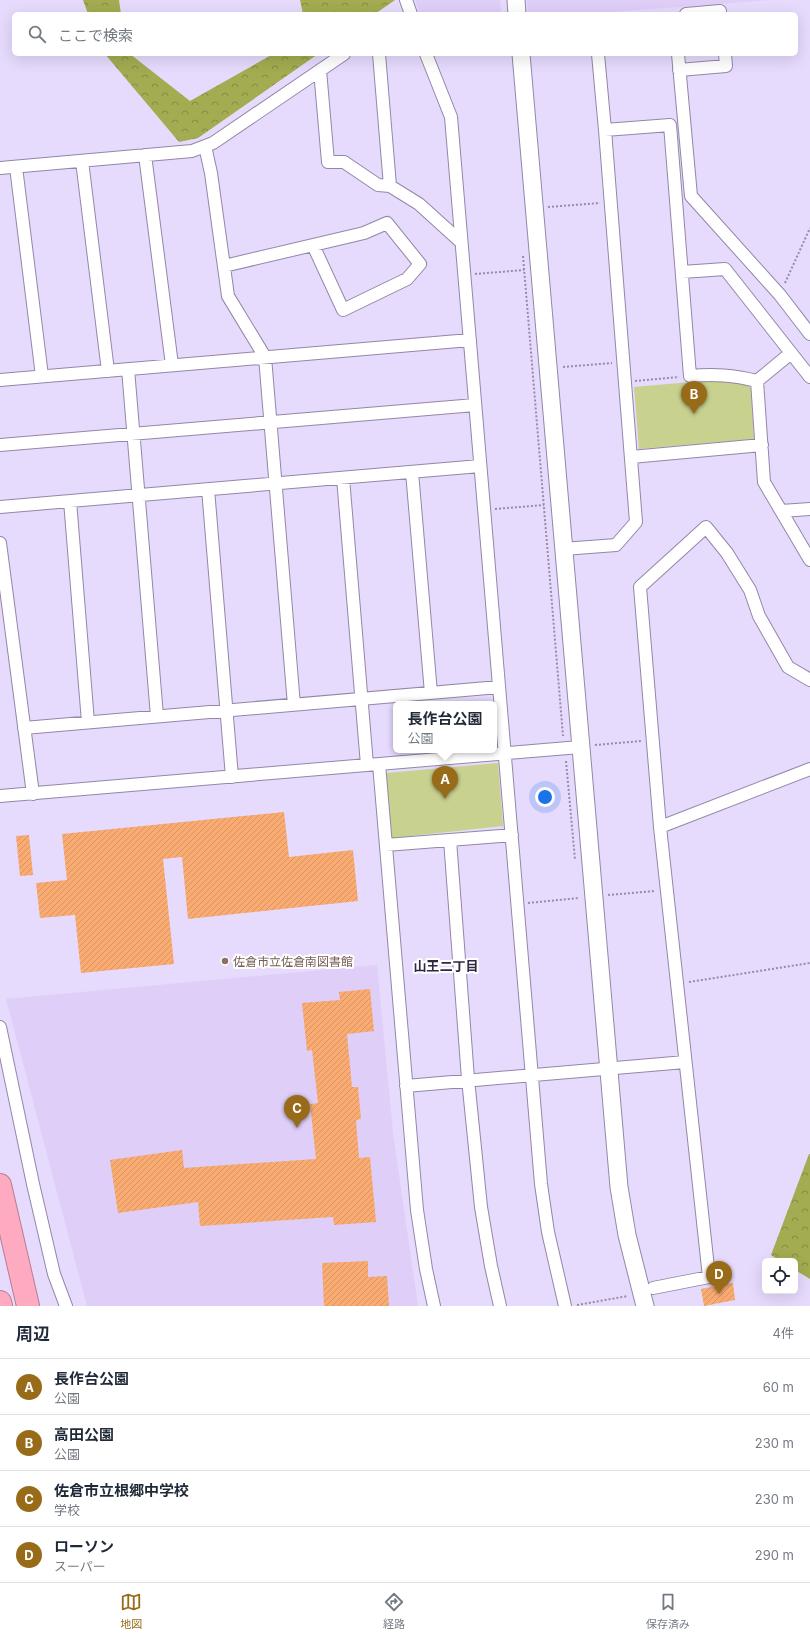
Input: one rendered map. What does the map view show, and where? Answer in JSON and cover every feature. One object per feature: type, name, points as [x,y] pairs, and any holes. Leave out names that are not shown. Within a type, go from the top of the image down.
[{"type":"highway","points":[[0,1185],[28,1306]]},
{"type":"highway","points":[[0,1302],[1,1306]]},
{"type":"street","points":[[406,0],[410,12]]},
{"type":"street","points":[[516,0],[518,12]]},
{"type":"street","points":[[709,12],[720,12]]},
{"type":"street","points":[[0,168],[192,151],[213,143],[341,56]]},
{"type":"street","points":[[379,56],[390,186]]},
{"type":"street","points":[[427,56],[451,117],[541,1184],[548,1232],[571,1305]]},
{"type":"street","points":[[521,56],[563,549],[586,746],[608,1068],[619,1187],[627,1234],[645,1306]]},
{"type":"street","points":[[563,549],[616,545],[636,522],[598,56]]},
{"type":"street","points":[[678,56],[691,196],[780,295],[810,334]]},
{"type":"street","points":[[679,70],[726,66],[725,56]]},
{"type":"street","points":[[320,70],[328,162],[344,162],[378,185],[390,186],[419,204],[461,242]]},
{"type":"street","points":[[605,130],[670,125],[690,376],[722,375],[735,376],[757,381]]},
{"type":"street","points":[[205,146],[211,173],[228,296],[265,357],[294,705]]},
{"type":"street","points":[[145,156],[172,365]]},
{"type":"street","points":[[82,161],[108,371]]},
{"type":"street","points":[[16,167],[42,376]]},
{"type":"street","points":[[224,266],[312,245],[364,233],[387,223],[420,264],[407,279],[343,310],[312,245]]},
{"type":"street","points":[[682,272],[725,270],[810,377]]},
{"type":"street","points":[[0,380],[470,340]]},
{"type":"street","points":[[757,381],[791,353]]},
{"type":"street","points":[[128,369],[158,716]]},
{"type":"street","points":[[757,381],[764,482],[810,560]]},
{"type":"street","points":[[0,446],[475,405]]},
{"type":"street","points":[[631,457],[762,445]]},
{"type":"street","points":[[0,507],[480,466]]},
{"type":"street","points":[[412,472],[431,693]]},
{"type":"street","points":[[343,478],[362,699],[386,845],[417,1210],[426,1269],[434,1306]]},
{"type":"street","points":[[208,489],[232,777]]},
{"type":"street","points":[[70,501],[88,722]]},
{"type":"street","points":[[782,511],[810,509]]},
{"type":"street","points":[[653,1288],[709,1277],[666,890],[640,587],[706,527],[727,553],[750,590],[759,616],[788,667],[810,680]]},
{"type":"street","points":[[0,544],[33,794]]},
{"type":"street","points":[[24,728],[499,687]]},
{"type":"street","points":[[0,796],[586,746]]},
{"type":"street","points":[[660,826],[810,770]]},
{"type":"street","points":[[386,845],[512,835]]},
{"type":"street","points":[[450,840],[468,1079],[481,1207],[491,1266],[500,1306]]},
{"type":"street","points":[[0,1027],[32,1184],[54,1274],[66,1306]]},
{"type":"street","points":[[406,1086],[468,1079],[685,1062]]},
{"type":"path","points":[[546,207],[611,203]]},
{"type":"path","points":[[780,295],[810,228]]},
{"type":"path","points":[[464,275],[524,270]]},
{"type":"path","points":[[559,367],[624,362]]},
{"type":"path","points":[[625,382],[690,376]]},
{"type":"path","points":[[484,510],[544,505]]},
{"type":"path","points":[[586,746],[652,740]]},
{"type":"path","points":[[604,896],[666,890]]},
{"type":"path","points":[[517,904],[579,898]]},
{"type":"path","points":[[676,984],[810,963]]},
{"type":"path","points":[[571,1305],[628,1296]]},
{"type":"shaded area","points":[[415,0],[500,0],[501,12],[419,12]]},
{"type":"shaded area","points":[[527,0],[770,0],[611,12],[528,12]]},
{"type":"shaded area","points":[[377,965],[393,1133],[418,1306],[87,1306],[6,999]]},
{"type":"green space","points":[[83,0],[119,0],[121,12],[87,12]]},
{"type":"green space","points":[[300,0],[395,0],[378,12],[303,12]]},
{"type":"green space","points":[[107,56],[133,56],[190,101],[269,56],[315,56],[198,138],[179,142]]},
{"type":"green space","points":[[714,380],[747,384],[751,389],[754,439],[639,449],[634,387]]},
{"type":"green space","points":[[498,763],[503,826],[392,838],[386,773]]},
{"type":"green space","points":[[810,1154],[810,1279],[798,1272],[798,1258],[776,1258],[771,1255]]},
{"type":"building","points":[[284,812],[289,857],[353,850],[358,901],[188,919],[182,857],[163,859],[174,964],[81,973],[75,915],[40,918],[36,883],[67,880],[62,834]]},
{"type":"building","points":[[29,835],[33,875],[20,876],[16,836]]},
{"type":"building","points":[[370,989],[374,1031],[347,1034],[352,1087],[358,1087],[361,1119],[356,1120],[359,1158],[370,1157],[376,1222],[334,1225],[333,1217],[200,1226],[198,1202],[118,1213],[110,1160],[182,1150],[184,1168],[316,1159],[310,1104],[318,1103],[312,1050],[307,1051],[302,1003],[340,1000],[339,992]]},
{"type":"building","points":[[368,1261],[368,1277],[387,1276],[389,1306],[324,1306],[322,1263]]},
{"type":"building","points":[[733,1283],[735,1300],[704,1306],[701,1289]]},
{"type":"place","name":"高田公園","points":[[694,414]]},
{"type":"place","name":"長作台公園","points":[[445,799]]},
{"type":"place","name":"佐倉市立佐倉南図書館","points":[[225,961]]},
{"type":"place","name":"佐倉市立根郷中学校","points":[[297,1128]]},
{"type":"place","name":"ローソン","points":[[719,1294]]},
{"type":"district","name":"山王二丁目","points":[[446,966]]}]
